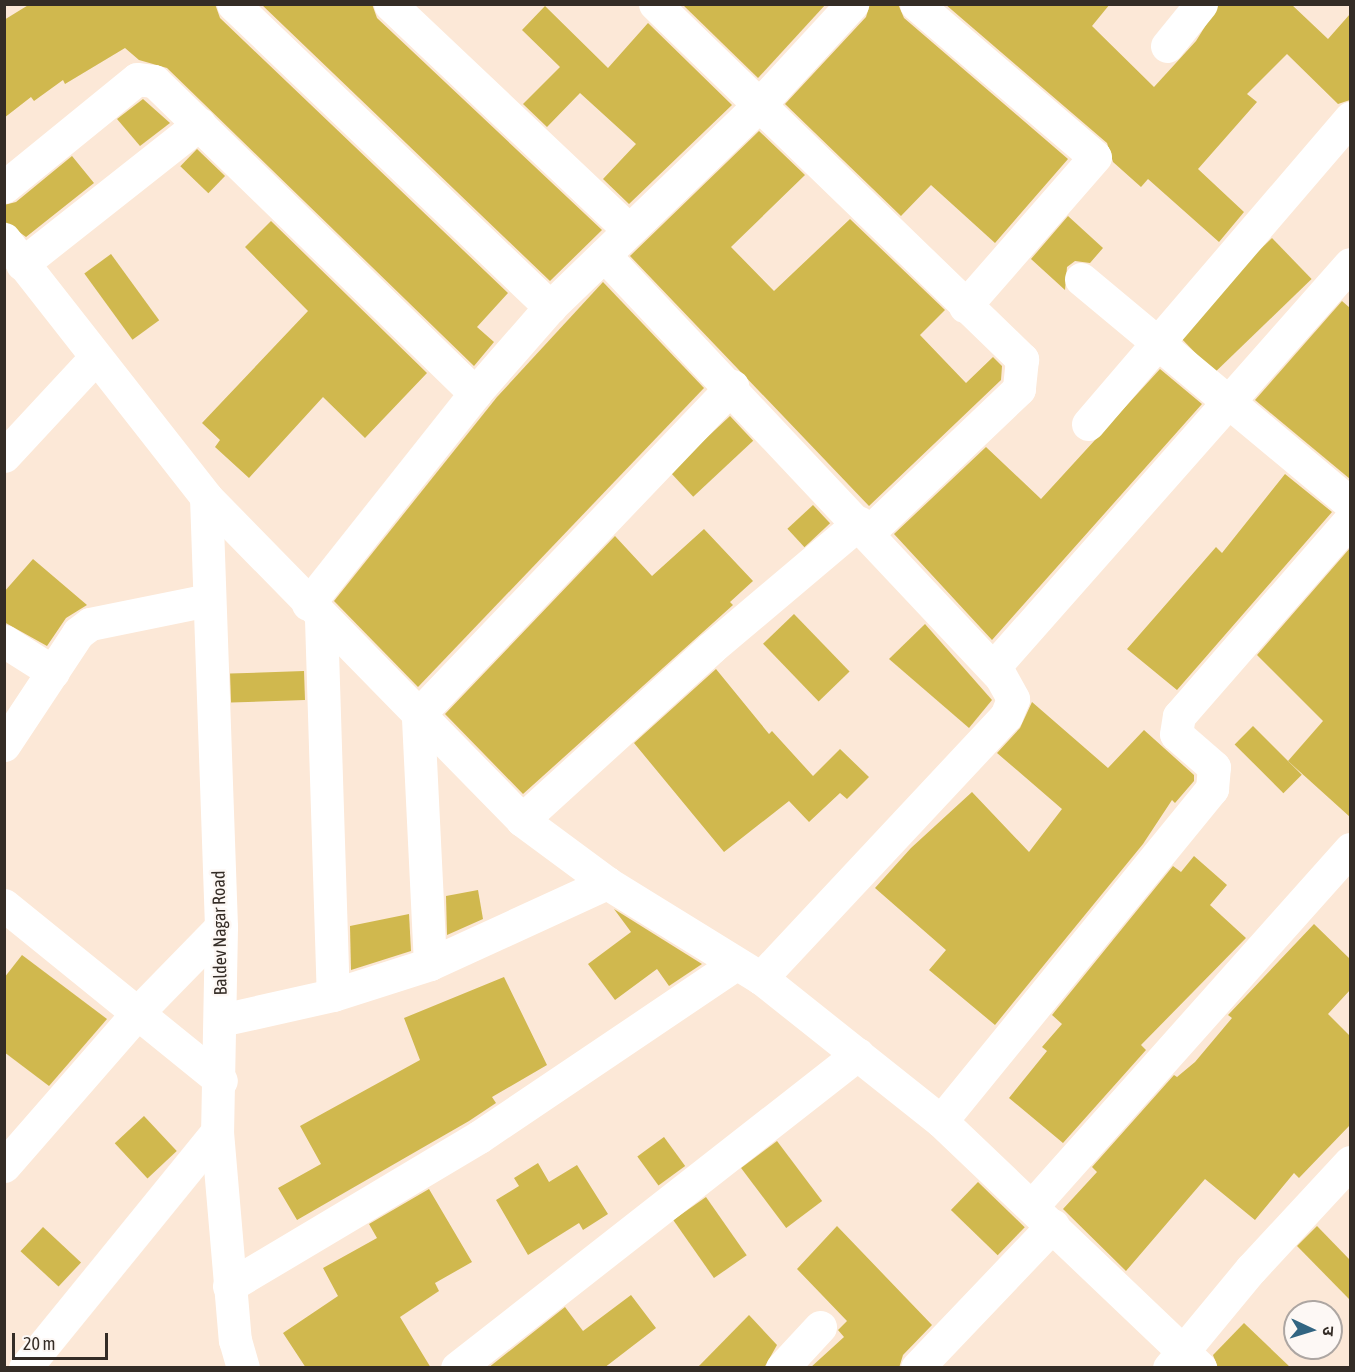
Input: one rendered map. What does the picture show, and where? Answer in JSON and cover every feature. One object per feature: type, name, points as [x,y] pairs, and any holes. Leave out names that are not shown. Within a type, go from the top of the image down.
[{"type":"street","points":[[233,4],[550,307]]},
{"type":"street","points":[[390,4],[628,229]]},
{"type":"street","points":[[522,820],[711,648],[863,528],[1019,389],[1022,359],[964,306],[655,4]]},
{"type":"street","points":[[333,995],[315,612],[475,393],[550,307],[628,229],[758,106],[852,4]]},
{"type":"street","points":[[916,4],[1095,157],[964,306]]},
{"type":"street","points":[[1167,46],[1201,4]]},
{"type":"street","points":[[4,187],[137,79],[154,81],[475,393]]},
{"type":"street","points":[[1089,424],[1350,118]]},
{"type":"street","points":[[199,124],[13,251],[206,497],[315,612],[522,820],[607,883],[747,972],[858,1054],[941,1121],[1043,1215],[1185,1362],[1251,1269],[1350,1162]]},
{"type":"street","points":[[229,1286],[479,1137],[747,972],[1006,716],[1013,699],[993,668],[732,386],[604,255]]},
{"type":"street","points":[[993,668],[1350,264]]},
{"type":"street","points":[[1081,279],[1159,341],[1350,503]]},
{"type":"street","points":[[4,456],[96,357]]},
{"type":"street","points":[[430,964],[418,715],[732,386]]},
{"type":"street","name":"Baldev Nagar Road","points":[[206,497],[221,927],[221,1082],[217,1132],[232,1358]]},
{"type":"street","points":[[941,1121],[1212,789],[1214,767],[1176,734],[1179,716],[1350,520]]},
{"type":"street","points":[[4,745],[78,633],[90,624],[208,600]]},
{"type":"street","points":[[4,641],[53,672]]},
{"type":"street","points":[[917,1368],[1350,849]]},
{"type":"street","points":[[221,1020],[333,995],[430,964],[607,883]]},
{"type":"street","points":[[10,922],[139,1011],[221,1082]]},
{"type":"street","points":[[4,1166],[139,1011],[221,927]]},
{"type":"street","points":[[457,1368],[858,1054]]},
{"type":"street","points":[[25,1368],[217,1132]]},
{"type":"street","points":[[782,1368],[820,1327]]},
{"type":"street","points":[[4,1359],[14,1368]]},
{"type":"building","points":[[30,4],[215,4],[220,18],[508,293],[477,327],[494,342],[474,366],[167,68],[139,60],[125,48],[65,84],[63,80],[34,101],[31,97],[4,118],[4,20]]},
{"type":"building","points":[[261,4],[372,4],[377,18],[602,230],[550,281]]},
{"type":"building","points":[[682,4],[826,4],[758,78]]},
{"type":"building","points":[[870,4],[898,4],[904,18],[1068,159],[995,243],[931,185],[901,216],[785,104],[866,17]]},
{"type":"building","points":[[945,4],[1110,4],[1092,26],[1154,87],[1196,41],[1219,4],[1291,4],[1328,39],[1350,14],[1350,100],[1338,104],[1287,54],[1247,94],[1257,102],[1198,169],[1244,212],[1219,242],[1148,179],[1141,187],[1113,162],[1107,143]]},
{"type":"building","points":[[545,6],[608,68],[648,23],[732,105],[629,204],[603,179],[636,144],[580,93],[547,127],[523,104],[560,67],[522,30]]},
{"type":"building","points":[[143,99],[170,123],[140,146],[117,119]]},
{"type":"building","points":[[759,131],[805,175],[731,247],[774,291],[850,219],[945,310],[920,335],[966,383],[993,357],[1002,366],[1001,380],[869,506],[630,256]]},
{"type":"building","points":[[197,149],[225,176],[208,193],[180,166]]},
{"type":"building","points":[[72,156],[94,183],[26,237],[4,221],[4,205],[16,202]]},
{"type":"building","points":[[1068,216],[1103,248],[1090,263],[1075,261],[1067,267],[1065,290],[1031,259]]},
{"type":"building","points":[[271,221],[427,373],[365,438],[323,397],[249,478],[215,447],[220,440],[202,423],[308,311],[245,247]]},
{"type":"building","points":[[1272,238],[1312,279],[1214,373],[1175,332]]},
{"type":"building","points":[[111,254],[159,320],[133,340],[84,273]]},
{"type":"building","points":[[603,282],[704,388],[418,687],[334,601],[497,397]]},
{"type":"building","points":[[1342,301],[1350,308],[1350,479],[1255,400]]},
{"type":"building","points":[[1160,369],[1202,404],[992,640],[894,534],[986,447],[1041,499]]},
{"type":"building","points":[[730,416],[753,441],[693,497],[670,472]]},
{"type":"building","points":[[1285,474],[1332,512],[1177,690],[1127,649],[1216,547],[1222,553]]},
{"type":"building","points":[[813,505],[830,523],[804,547],[787,529]]},
{"type":"building","points":[[704,529],[753,581],[730,602],[733,605],[523,794],[445,714],[615,536],[652,576]]},
{"type":"building","points":[[1350,548],[1350,817],[1288,761],[1323,721],[1257,655]]},
{"type":"building","points":[[33,559],[87,605],[66,618],[47,646],[4,622],[4,592]]},
{"type":"building","points":[[794,614],[850,672],[819,701],[763,644]]},
{"type":"building","points":[[925,624],[992,700],[969,728],[889,659]]},
{"type":"building","points":[[716,669],[769,734],[772,731],[813,776],[840,749],[869,777],[847,799],[840,793],[809,822],[789,801],[724,852],[634,743]]},
{"type":"building","points":[[304,671],[305,700],[231,703],[230,674]]},
{"type":"building","points":[[1032,702],[1108,768],[1144,730],[1194,775],[1194,781],[1175,803],[1172,800],[1143,844],[995,1025],[929,970],[946,950],[875,888],[911,848],[972,792],[1029,852],[1062,809],[997,753],[1020,728]]},
{"type":"building","points":[[1253,726],[1302,775],[1283,793],[1235,744]]},
{"type":"building","points":[[1194,856],[1227,885],[1210,905],[1246,938],[1141,1045],[1146,1050],[1063,1143],[1009,1098],[1047,1051],[1042,1047],[1062,1024],[1052,1015],[1173,866],[1181,872]]},
{"type":"building","points":[[478,890],[483,919],[447,935],[446,896]]},
{"type":"building","points":[[614,909],[702,964],[669,986],[657,969],[615,1000],[588,964],[631,932]]},
{"type":"building","points":[[409,914],[411,951],[351,970],[350,926]]},
{"type":"building","points":[[1314,924],[1350,959],[1350,990],[1328,1014],[1350,1036],[1350,1125],[1299,1178],[1294,1173],[1255,1220],[1205,1179],[1126,1271],[1063,1209],[1097,1172],[1092,1167],[1174,1075],[1177,1077],[1195,1062],[1232,1018],[1228,1015]]},
{"type":"building","points":[[22,955],[107,1019],[49,1086],[4,1052],[4,978]]},
{"type":"building","points":[[504,977],[547,1065],[492,1097],[496,1103],[469,1121],[297,1220],[278,1188],[321,1164],[300,1126],[420,1060],[404,1018]]},
{"type":"building","points":[[144,1116],[177,1151],[147,1178],[115,1143]]},
{"type":"building","points":[[664,1137],[685,1166],[658,1186],[637,1156]]},
{"type":"building","points":[[777,1141],[822,1201],[786,1228],[741,1168]]},
{"type":"building","points":[[538,1163],[549,1182],[577,1165],[608,1214],[583,1230],[579,1223],[528,1255],[496,1200],[519,1186],[514,1178]]},
{"type":"building","points":[[978,1182],[1025,1227],[998,1255],[951,1210]]},
{"type":"building","points":[[429,1189],[472,1262],[435,1283],[439,1291],[400,1317],[431,1368],[306,1368],[283,1333],[338,1296],[323,1268],[377,1238],[369,1224]]},
{"type":"building","points":[[706,1197],[747,1255],[714,1278],[673,1220]]},
{"type":"building","points":[[837,1226],[932,1325],[903,1355],[899,1368],[810,1368],[844,1337],[838,1330],[847,1321],[797,1269]]},
{"type":"building","points":[[1317,1226],[1350,1260],[1350,1300],[1297,1246]]},
{"type":"building","points":[[43,1227],[81,1262],[59,1287],[20,1251]]},
{"type":"building","points":[[631,1295],[656,1328],[604,1368],[488,1368],[565,1307],[583,1331]]},
{"type":"building","points":[[749,1315],[777,1345],[764,1368],[697,1368]]},
{"type":"building","points":[[1244,1323],[1291,1368],[1218,1368],[1213,1355]]}]
